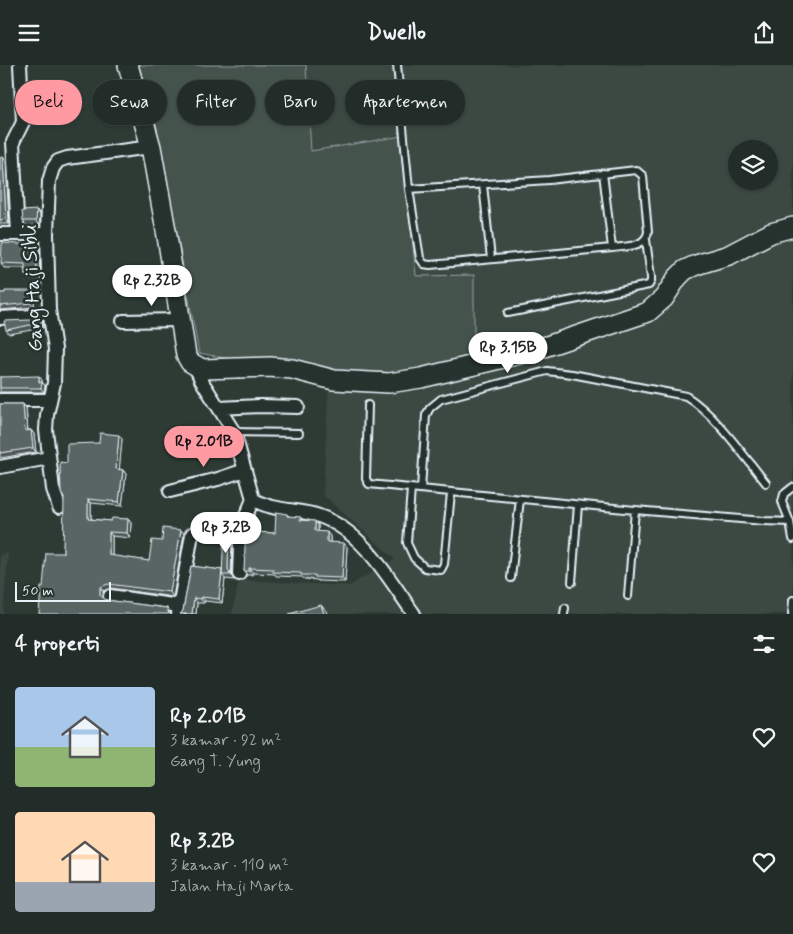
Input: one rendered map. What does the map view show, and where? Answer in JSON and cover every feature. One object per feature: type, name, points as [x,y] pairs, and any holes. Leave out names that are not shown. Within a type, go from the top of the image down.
[{"type":"street","points":[[18,234],[13,142],[23,122],[20,65]]},
{"type":"street","points":[[110,596],[178,610],[192,534],[197,531],[233,525],[241,521],[246,515],[253,499],[234,432],[186,355],[151,147],[128,65]]},
{"type":"street","name":"Gang Haji Sibli","points":[[59,507],[53,489],[46,430],[54,383],[55,349],[49,310],[47,234],[49,181],[53,168],[58,161],[67,158],[151,147]]},
{"type":"street","points":[[194,366],[211,370],[270,367],[334,380],[362,383],[389,383],[421,378],[532,351],[648,312],[664,299],[677,278],[685,270],[729,255],[771,233],[793,227]]},
{"type":"street","points":[[0,234],[47,234]]},
{"type":"street","points":[[0,318],[33,316],[49,310]]},
{"type":"street","points":[[123,321],[181,320]]},
{"type":"street","points":[[0,400],[50,400]]},
{"type":"street","points":[[218,408],[298,407]]},
{"type":"street","points":[[0,467],[49,458]]},
{"type":"street","points":[[170,491],[210,482],[245,471]]},
{"type":"street","points":[[253,499],[265,504],[320,516],[341,528],[362,544],[414,614]]},
{"type":"street","points":[[240,574],[241,521]]},
{"type":"lane","points":[[397,65],[409,189],[421,261],[430,265],[612,247],[641,243],[646,240]]},
{"type":"lane","points":[[409,189],[549,180],[632,170],[640,172],[643,176],[648,233],[646,240],[651,277],[649,285],[508,313]]},
{"type":"lane","points":[[603,173],[612,247]]},
{"type":"lane","points":[[483,185],[490,259]]},
{"type":"lane","points":[[421,489],[426,415],[430,408],[441,399],[547,371],[686,396],[699,404],[715,421],[766,483]]},
{"type":"lane","points":[[368,405],[366,479],[369,484],[578,505],[790,522]]},
{"type":"lane","points":[[234,432],[300,433]]},
{"type":"lane","points":[[793,487],[784,494],[782,502],[790,522],[793,539]]},
{"type":"lane","points":[[411,489],[407,543],[414,558],[425,568],[441,570],[444,564],[450,493]]},
{"type":"lane","points":[[511,578],[520,499]]},
{"type":"lane","points":[[572,582],[578,505]]},
{"type":"lane","points":[[628,596],[635,510]]},
{"type":"lane","points":[[792,614],[793,600]]},
{"type":"shaded area","points":[[138,65],[306,65],[307,80],[265,80],[265,125],[309,125],[311,151],[402,136],[416,276],[474,275],[474,362],[406,380],[329,378],[199,353],[156,125],[167,125],[167,80],[143,80]]},
{"type":"shaded area","points":[[306,65],[793,65],[793,614],[232,614],[239,580],[349,586],[395,559],[323,495],[329,378],[416,276],[402,136],[311,151],[309,125],[335,125],[335,80],[307,80]]},
{"type":"shaded area","points":[[8,553],[3,614],[0,614],[0,555]]},
{"type":"building","points":[[3,157],[6,219],[0,220],[0,158]]},
{"type":"building","points":[[37,210],[36,221],[23,221],[22,211]]},
{"type":"building","points":[[2,243],[36,245],[37,274],[25,274],[25,264],[1,263]]},
{"type":"building","points":[[5,291],[31,291],[31,303],[0,306],[0,293],[5,293]]},
{"type":"building","points":[[39,317],[40,323],[6,330],[4,321],[30,320]]},
{"type":"building","points":[[39,376],[39,382],[42,382],[41,388],[0,388],[0,377]]},
{"type":"building","points":[[0,404],[23,404],[25,431],[31,430],[33,448],[0,453]]},
{"type":"building","points":[[100,433],[119,435],[116,469],[123,470],[119,502],[88,499],[88,519],[111,521],[112,518],[128,519],[127,533],[109,532],[109,555],[149,561],[152,540],[162,541],[163,528],[181,530],[170,592],[108,584],[100,587],[100,595],[106,600],[167,608],[169,614],[39,614],[46,553],[63,553],[64,498],[61,493],[60,462],[67,463],[67,444],[99,443]]},
{"type":"building","points":[[276,512],[287,514],[287,516],[301,517],[300,520],[315,521],[315,531],[327,532],[327,542],[344,543],[342,578],[273,572],[273,569],[249,568],[249,571],[244,571],[246,523],[251,524],[251,532],[275,533]]},
{"type":"building","points":[[229,529],[228,569],[230,575],[222,575],[224,531]]},
{"type":"building","points":[[191,566],[222,570],[219,599],[194,598],[192,614],[180,614],[183,611]]},
{"type":"building","points":[[321,605],[324,614],[289,614]]}]
